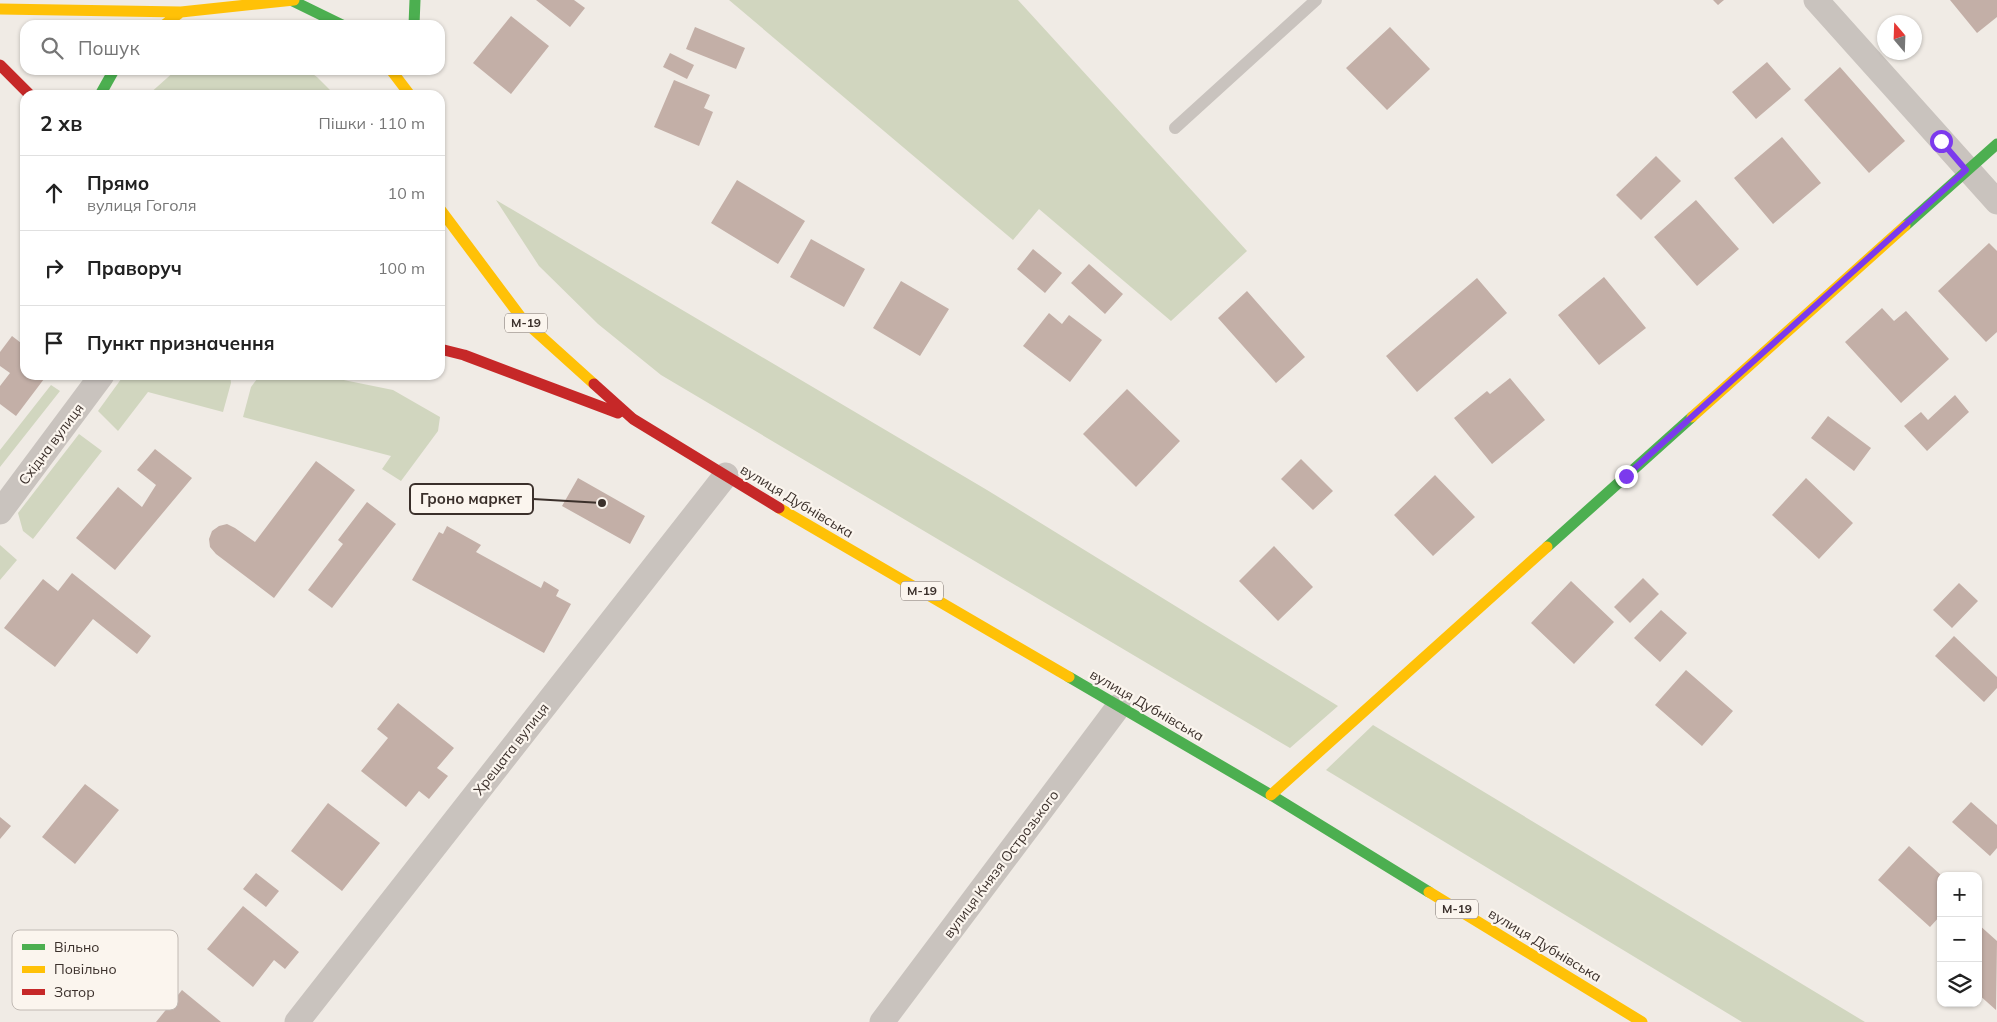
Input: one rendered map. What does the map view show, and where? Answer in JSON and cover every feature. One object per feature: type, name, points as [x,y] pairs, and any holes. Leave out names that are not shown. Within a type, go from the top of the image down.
[{"type":"main road","points":[[0,8],[181,12],[294,0],[332,20]]},
{"type":"main road","points":[[414,20],[415,0]]},
{"type":"main road","points":[[171,20],[181,12]]},
{"type":"main road","points":[[0,65],[25,90]]},
{"type":"main road","points":[[103,90],[111,75]]},
{"type":"main road","points":[[395,75],[407,90]]},
{"type":"main road","points":[[412,90],[413,78]]},
{"type":"main road","points":[[1271,795],[1997,144]]},
{"type":"main road","name":"М-19","points":[[445,215],[523,320],[633,419]]},
{"type":"main road","name":"М-19","points":[[445,350],[464,355],[633,419]]},
{"type":"main road","name":"вулиця Дубнівська","points":[[633,419],[1271,795],[1642,1022]]},
{"type":"street","points":[[1816,0],[1966,170],[1997,202]]},
{"type":"street","name":"Східна вулиця","points":[[0,512],[98,380]]},
{"type":"street","name":"Хрещата вулиця","points":[[297,1022],[726,475]]},
{"type":"street","name":"вулиця Князя Острозького","points":[[882,1022],[1119,706]]},
{"type":"lane","points":[[1175,128],[1316,0]]},
{"type":"green space","points":[[729,0],[1018,0],[1247,251],[1171,321],[1039,209],[1013,240]]},
{"type":"green space","points":[[170,75],[314,75],[330,90],[154,90]]},
{"type":"green space","points":[[496,200],[987,490],[1338,706],[1290,748],[661,375],[598,324],[539,266]]},
{"type":"green space","points":[[120,380],[231,380],[223,412],[148,392],[118,431],[98,411]]},
{"type":"green space","points":[[256,380],[344,380],[393,390],[440,417],[438,431],[401,481],[382,469],[391,456],[243,417],[251,387]]},
{"type":"green space","points":[[51,385],[60,391],[0,467],[0,450]]},
{"type":"green space","points":[[79,434],[102,451],[33,539],[23,531],[18,513]]},
{"type":"green space","points":[[0,545],[17,560],[0,580]]},
{"type":"green space","points":[[1373,725],[1865,1022],[1742,1022],[1326,770]]},
{"type":"building","points":[[536,0],[574,0],[585,8],[570,27]]},
{"type":"building","points":[[1713,0],[1724,0],[1718,5]]},
{"type":"building","points":[[1950,0],[1997,0],[1997,17],[1977,33]]},
{"type":"building","points":[[511,16],[549,46],[511,94],[473,63]]},
{"type":"building","points":[[695,27],[745,48],[736,69],[686,49]]},
{"type":"building","points":[[1390,27],[1430,69],[1387,110],[1346,68]]},
{"type":"building","points":[[670,53],[694,65],[687,79],[663,67]]},
{"type":"building","points":[[1767,62],[1791,89],[1756,119],[1732,92]]},
{"type":"building","points":[[1840,67],[1905,141],[1869,173],[1804,100]]},
{"type":"building","points":[[674,80],[710,95],[704,108],[713,112],[699,146],[654,127]]},
{"type":"building","points":[[1782,137],[1821,183],[1773,224],[1734,178]]},
{"type":"building","points":[[1656,156],[1681,181],[1641,220],[1616,195]]},
{"type":"building","points":[[737,180],[805,221],[778,264],[711,223]]},
{"type":"building","points":[[1696,200],[1739,249],[1697,286],[1654,237]]},
{"type":"building","points":[[811,239],[865,269],[844,307],[790,277]]},
{"type":"building","points":[[1989,243],[1997,251],[1997,332],[1986,342],[1938,291]]},
{"type":"building","points":[[1033,249],[1062,273],[1045,293],[1017,269]]},
{"type":"building","points":[[1089,264],[1123,294],[1105,314],[1071,283]]},
{"type":"building","points":[[1604,277],[1646,328],[1599,365],[1558,315]]},
{"type":"building","points":[[1477,278],[1507,313],[1417,392],[1386,356]]},
{"type":"building","points":[[901,281],[949,309],[920,356],[873,328]]},
{"type":"building","points":[[1247,291],[1305,357],[1276,383],[1218,318]]},
{"type":"building","points":[[1882,308],[1894,321],[1906,311],[1949,359],[1901,403],[1845,342]]},
{"type":"building","points":[[1049,313],[1062,324],[1069,315],[1102,340],[1070,382],[1023,346]]},
{"type":"building","points":[[12,336],[20,342],[20,380],[43,380],[16,416],[0,404],[0,386],[10,373],[0,366],[0,352]]},
{"type":"building","points":[[1510,378],[1545,420],[1492,464],[1454,418],[1487,391],[1490,394]]},
{"type":"building","points":[[1127,389],[1180,441],[1136,487],[1083,434]]},
{"type":"building","points":[[1955,395],[1969,412],[1927,451],[1904,426],[1921,412],[1928,420]]},
{"type":"building","points":[[1828,416],[1871,448],[1854,471],[1811,438]]},
{"type":"building","points":[[155,449],[192,478],[115,570],[76,538],[118,487],[142,507],[156,485],[137,470]]},
{"type":"building","points":[[1301,459],[1333,491],[1313,510],[1281,479]]},
{"type":"building","points":[[316,461],[355,490],[274,598],[216,554],[210,547],[209,539],[212,531],[219,526],[227,524],[255,542]]},
{"type":"building","points":[[1435,475],[1475,517],[1433,556],[1394,515]]},
{"type":"building","points":[[578,478],[645,516],[630,544],[562,506]]},
{"type":"building","points":[[1806,478],[1853,523],[1819,559],[1772,515]]},
{"type":"building","points":[[367,502],[396,524],[332,608],[308,590],[343,544],[338,540]]},
{"type":"building","points":[[447,526],[481,545],[476,552],[541,588],[544,581],[559,590],[556,596],[571,604],[544,653],[412,580],[439,532],[443,534]]},
{"type":"building","points":[[1274,546],[1313,587],[1278,621],[1239,581]]},
{"type":"building","points":[[72,573],[151,636],[137,654],[93,619],[55,667],[4,628],[43,579],[58,591]]},
{"type":"building","points":[[1643,578],[1659,594],[1630,623],[1614,607]]},
{"type":"building","points":[[1571,581],[1614,622],[1574,664],[1531,623]]},
{"type":"building","points":[[1959,583],[1978,601],[1952,628],[1933,610]]},
{"type":"building","points":[[1661,610],[1687,633],[1660,662],[1634,638]]},
{"type":"building","points":[[1954,636],[1997,677],[1997,688],[1984,702],[1935,656]]},
{"type":"building","points":[[1686,670],[1733,711],[1702,746],[1655,705]]},
{"type":"building","points":[[398,703],[454,748],[437,768],[448,776],[429,799],[419,791],[406,807],[361,771],[388,738],[377,729]]},
{"type":"building","points":[[85,784],[119,810],[75,864],[42,837]]},
{"type":"building","points":[[1971,802],[1997,825],[1997,848],[1990,856],[1952,822]]},
{"type":"building","points":[[328,803],[380,843],[342,891],[291,851]]},
{"type":"building","points":[[0,817],[11,826],[0,839]]},
{"type":"building","points":[[1909,846],[1938,872],[1937,919],[1930,927],[1878,880]]},
{"type":"building","points":[[256,873],[279,891],[266,907],[243,889]]},
{"type":"building","points":[[243,906],[299,952],[285,969],[274,960],[253,987],[207,949]]},
{"type":"building","points":[[1982,928],[1997,941],[1996,1010],[1982,998]]},
{"type":"building","points":[[182,990],[221,1022],[156,1022],[166,1010],[178,1010],[178,995]]},
{"type":"traffic: fast","points":[[414,20],[415,0]]},
{"type":"traffic: fast","points":[[293,1],[332,20]]},
{"type":"traffic: fast","points":[[103,90],[111,75]]},
{"type":"traffic: fast","points":[[1905,226],[1997,144]]},
{"type":"traffic: fast","points":[[1547,547],[1692,417]]},
{"type":"traffic: fast","points":[[1069,677],[1271,795],[1429,892]]},
{"type":"traffic: slow","points":[[171,20],[181,12],[294,0]]},
{"type":"traffic: slow","points":[[0,9],[181,12]]},
{"type":"traffic: slow","points":[[395,75],[406,90]]},
{"type":"traffic: slow","points":[[445,216],[523,320],[594,384]]},
{"type":"traffic: slow","points":[[1692,417],[1905,226]]},
{"type":"traffic: slow","points":[[779,508],[1069,677]]},
{"type":"traffic: slow","points":[[1271,795],[1547,547]]},
{"type":"traffic: slow","points":[[1429,892],[1642,1022]]},
{"type":"traffic: jam","points":[[0,65],[25,90]]},
{"type":"traffic: jam","points":[[445,350],[464,355],[618,413]]},
{"type":"traffic: jam","points":[[594,384],[633,419],[779,508]]},
{"type":"place","name":"Гроно маркет","points":[[602,503]]},
{"type":"route","points":[[1626,476],[1966,170],[1941,141]]}]
